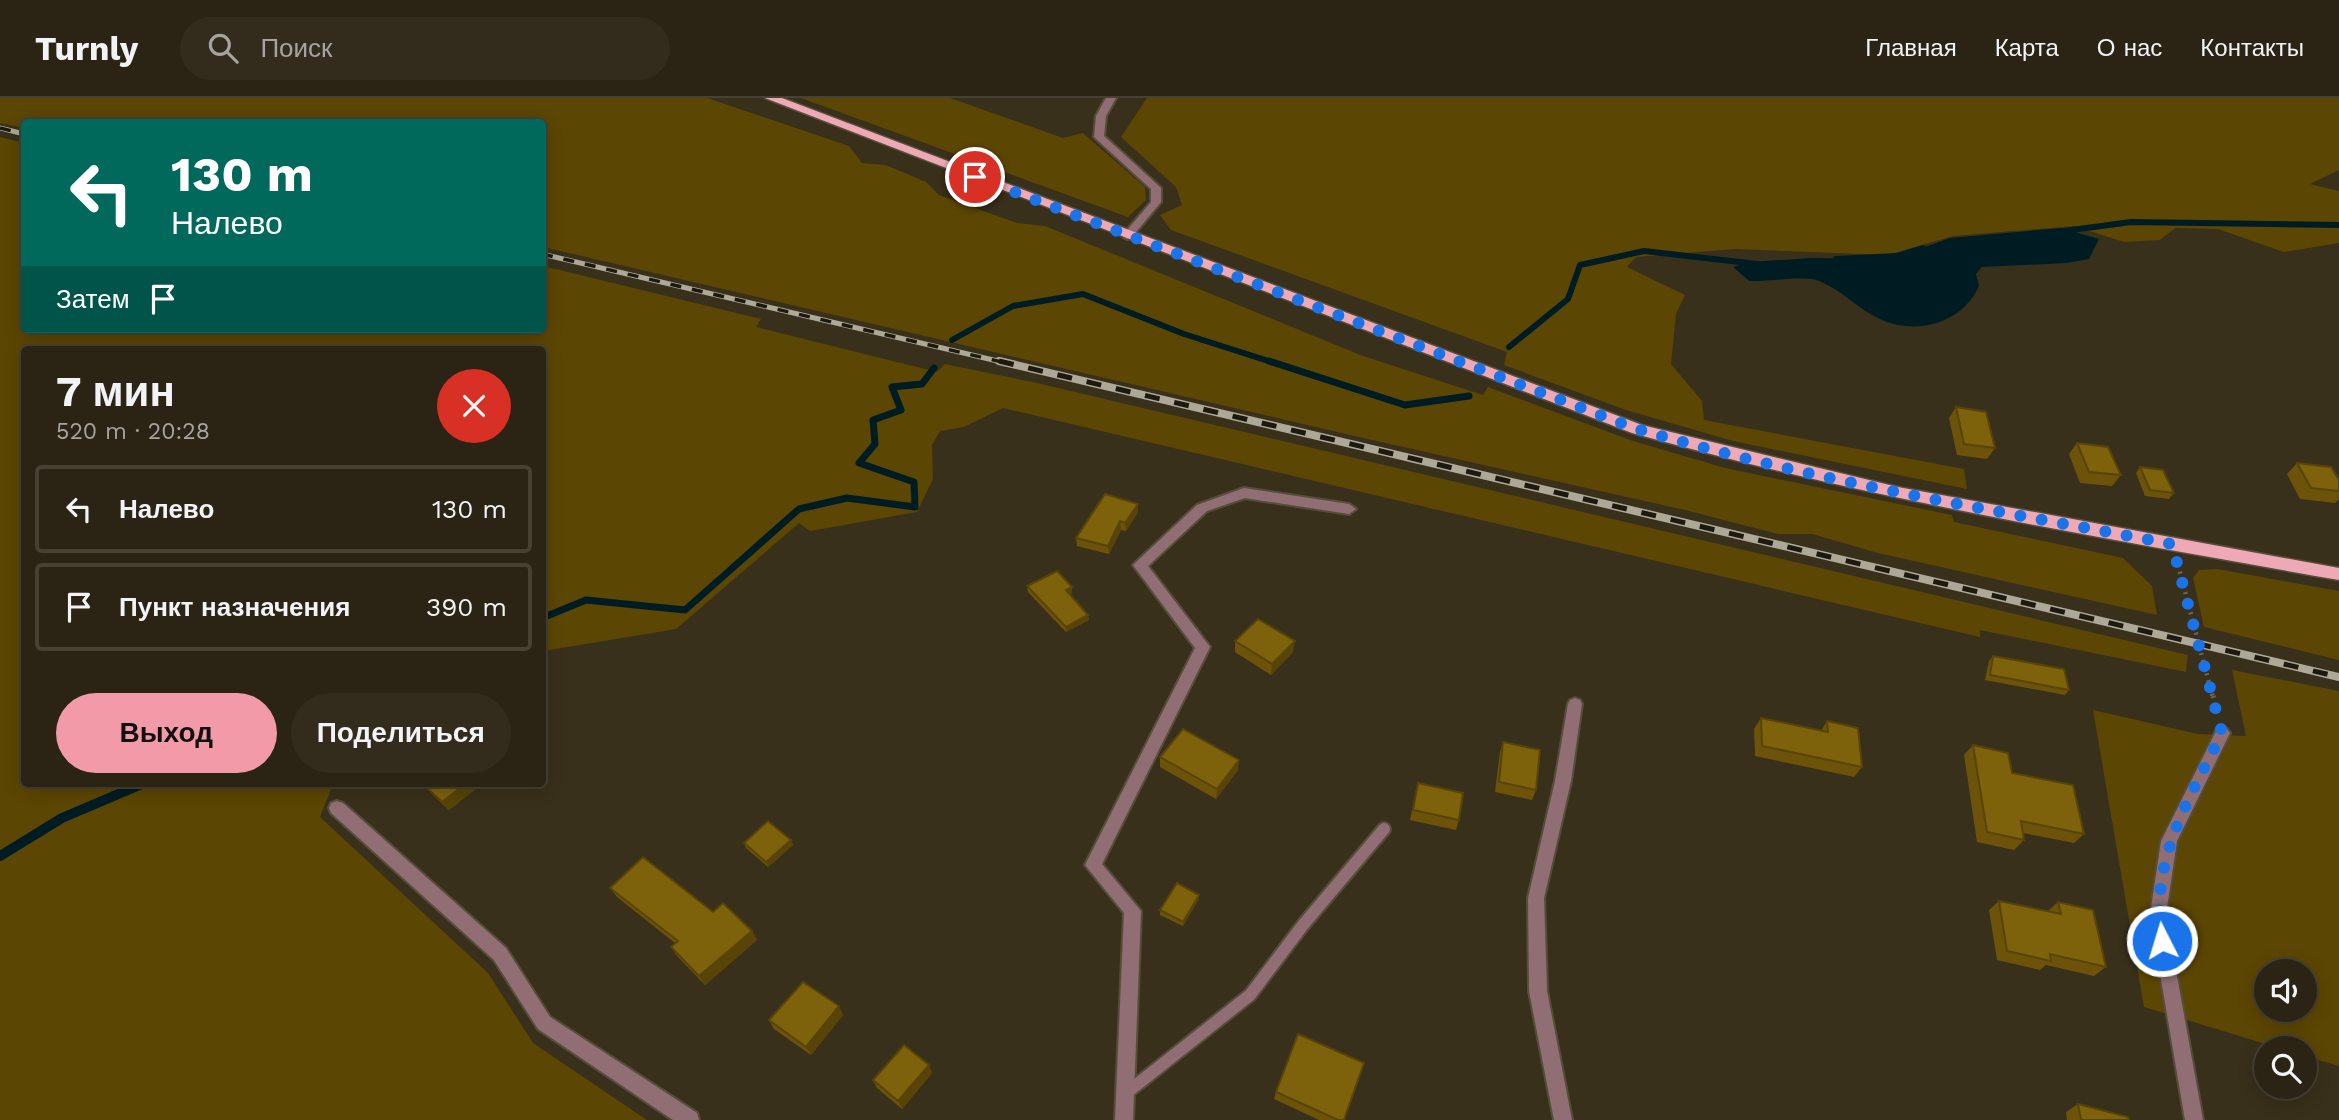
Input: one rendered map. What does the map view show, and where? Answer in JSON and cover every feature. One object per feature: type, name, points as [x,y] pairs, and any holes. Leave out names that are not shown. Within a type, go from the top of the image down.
[{"type":"main road","points":[[771,98],[1491,376],[1650,433],[1728,456],[1836,480],[2339,574]]},
{"type":"street","points":[[1111,98],[1101,116],[1099,137],[1156,188],[1156,202],[1127,236]]},
{"type":"street","points":[[1124,1120],[1133,911],[1093,864],[1203,647],[1140,565],[1202,508],[1244,493],[1349,509]]},
{"type":"street","points":[[1563,1120],[1538,991],[1536,898],[1563,781],[1575,704]]},
{"type":"street","points":[[2194,1120],[2158,915],[2169,841],[2222,733]]},
{"type":"street","points":[[337,808],[500,954],[544,1023],[690,1120]]},
{"type":"lane","points":[[1125,1094],[1250,995],[1303,925],[1384,828]]},
{"type":"path","points":[[2172,544],[2222,733]]},
{"type":"shaded area","points":[[0,98],[707,98],[849,146],[862,163],[886,165],[926,182],[939,195],[1017,223],[1045,226],[1363,356],[1483,395],[1488,387],[1633,441],[1725,468],[1952,515],[1954,522],[2123,558],[2152,586],[2157,615],[1878,553],[1812,534],[1778,534],[1685,510],[546,248],[546,119],[21,119],[21,127],[0,123]]},
{"type":"shaded area","points":[[801,98],[950,98],[1063,138],[1083,133],[1145,187],[1146,200],[1128,217]]},
{"type":"shaded area","points":[[1147,98],[2339,98],[2339,170],[2310,184],[2339,191],[2339,243],[2284,252],[2218,229],[2175,228],[2160,240],[2124,242],[2074,226],[1953,236],[1887,255],[1735,249],[1636,257],[1627,267],[1685,295],[1676,314],[1671,364],[1702,401],[1704,420],[1964,469],[1967,489],[1733,441],[1626,410],[1504,365],[1507,352],[1171,230],[1160,215],[1182,205],[1176,187],[1121,137]]},
{"type":"shaded area","points":[[0,137],[21,142],[21,333],[546,333],[546,267],[761,319],[756,327],[937,372],[945,364],[1037,383],[2188,655],[2186,672],[1980,630],[1980,637],[1003,408],[964,427],[940,431],[932,445],[933,479],[917,512],[810,531],[799,523],[676,629],[546,651],[546,346],[21,346],[21,787],[332,787],[320,817],[488,973],[533,1043],[647,1120],[0,1120]]},
{"type":"shaded area","points":[[2217,569],[2339,591],[2339,660],[2204,627],[2193,578],[2199,570]]},
{"type":"shaded area","points":[[2232,670],[2339,691],[2339,1066],[2317,1060],[2317,1036],[2254,1036],[2254,1040],[2144,1007],[2093,710],[2198,734],[2246,736]]},
{"type":"water","points":[[2061,228],[2099,239],[2089,259],[2067,263],[1982,267],[1976,274],[1979,286],[1971,300],[1960,311],[1948,319],[1919,326],[1903,326],[1874,316],[1834,288],[1819,281],[1749,281],[1733,267],[1750,262],[1812,258],[1891,259],[1950,238]]},
{"type":"building","points":[[1956,407],[1986,412],[1995,448],[1964,444]]},
{"type":"building","points":[[2077,443],[2108,447],[2121,475],[2089,472]]},
{"type":"building","points":[[2297,463],[2331,467],[2339,480],[2339,491],[2311,488]]},
{"type":"building","points":[[2140,467],[2163,470],[2174,493],[2150,490]]},
{"type":"building","points":[[1105,494],[1138,504],[1125,523],[1120,521],[1108,546],[1076,538]]},
{"type":"building","points":[[1057,571],[1072,587],[1066,590],[1088,615],[1066,627],[1027,586]]},
{"type":"building","points":[[1258,619],[1295,641],[1272,664],[1235,641]]},
{"type":"building","points":[[1993,656],[2064,669],[2069,690],[1990,675]]},
{"type":"building","points":[[1761,718],[1828,732],[1827,721],[1858,728],[1862,767],[1762,746]]},
{"type":"building","points":[[1183,729],[1239,760],[1217,789],[1160,757]]},
{"type":"building","points":[[1503,742],[1540,750],[1536,790],[1499,782]]},
{"type":"building","points":[[1973,745],[2008,753],[2012,773],[2073,785],[2084,834],[2021,821],[2024,840],[1987,832]]},
{"type":"building","points":[[1418,783],[1463,793],[1459,820],[1413,810]]},
{"type":"building","points":[[428,787],[461,787],[442,802]]},
{"type":"building","points":[[768,821],[791,840],[766,862],[744,843]]},
{"type":"building","points":[[643,857],[713,912],[723,903],[752,931],[699,976],[671,947],[678,941],[610,888]]},
{"type":"building","points":[[1177,883],[1199,895],[1183,922],[1160,910]]},
{"type":"building","points":[[1999,901],[2061,914],[2058,902],[2093,910],[2106,967],[2050,954],[2051,961],[2007,951]]},
{"type":"building","points":[[803,982],[839,1006],[806,1047],[769,1020]]},
{"type":"building","points":[[1298,1034],[1364,1063],[1344,1120],[1338,1120],[1276,1092]]},
{"type":"building","points":[[904,1045],[929,1065],[898,1101],[873,1080]]},
{"type":"building","points":[[2078,1104],[2128,1117],[2129,1120],[2081,1120]]},
{"type":"waterway","points":[[2064,231],[2131,222],[2339,225]]},
{"type":"waterway","points":[[1836,259],[1897,256],[1923,248]]},
{"type":"waterway","points":[[1509,347],[1568,299],[1580,265],[1644,251],[1757,264]]},
{"type":"waterway","points":[[952,340],[1013,306],[1083,294],[1184,334],[1275,363]]},
{"type":"waterway","points":[[1269,361],[1405,405],[1469,396]]},
{"type":"waterway","points":[[546,616],[586,600],[685,610],[799,509],[847,498],[915,507],[914,482],[859,463],[875,444],[873,420],[901,410],[892,387],[922,384],[934,368]]},
{"type":"waterway","points":[[0,856],[62,818],[135,787]]},
{"type":"railway","points":[[0,128],[21,133]]},
{"type":"railway","points":[[546,255],[1006,363]]},
{"type":"railway","points":[[999,361],[2339,677]]},
{"type":"route","points":[[975,177],[1491,376],[1637,429],[1728,456],[1836,480],[2172,544],[2222,733],[2169,841],[2158,915],[2162,941]]}]
